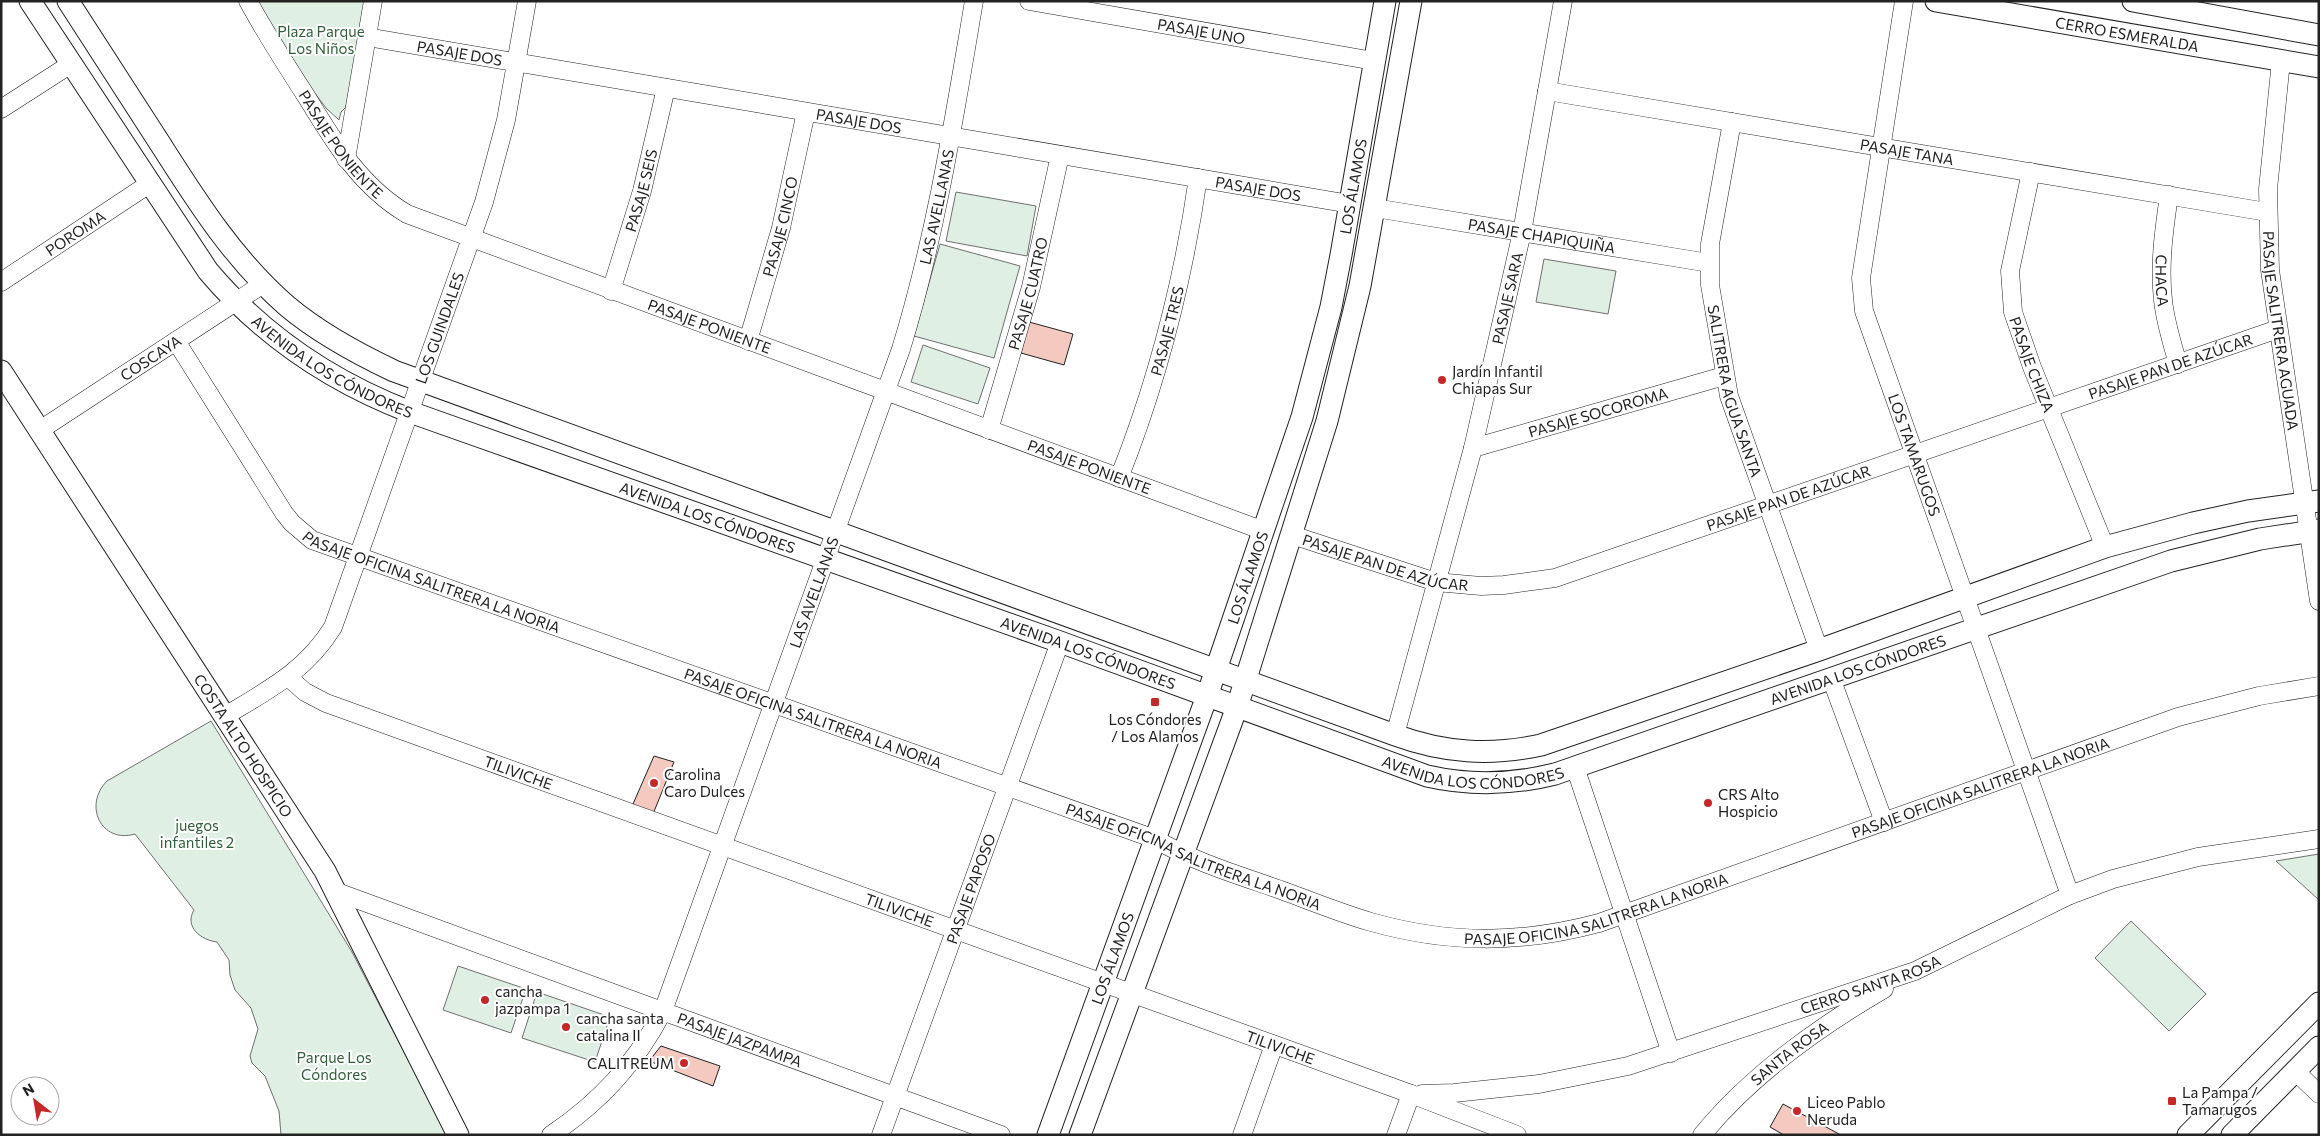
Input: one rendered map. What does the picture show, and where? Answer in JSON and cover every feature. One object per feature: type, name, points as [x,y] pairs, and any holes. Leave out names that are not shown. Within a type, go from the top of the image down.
[{"type":"street","name":"AVENIDA LOS CÓNDORES","points":[[30,1],[198,258],[236,302],[260,324],[313,363],[377,398],[410,412],[1060,642],[1406,769],[1448,780],[1470,783],[1513,783],[1534,779],[1575,767],[2171,561],[2251,541],[2314,531]]},
{"type":"street","name":"AVENIDA LOS CÓNDORES","points":[[68,1],[210,220],[230,247],[263,284],[288,307],[344,346],[394,371],[421,381],[1394,735],[1434,747],[1455,751],[1520,750],[1562,739],[1819,650],[2105,547],[2193,523],[2311,502]]},
{"type":"street","name":"PASAJE PONIENTE","points":[[248,1],[346,159],[368,185],[394,206],[422,221],[1264,531]]},
{"type":"street","points":[[346,159],[373,1]]},
{"type":"street","name":"LOS GUINDALES","points":[[225,716],[288,677],[312,656],[333,627],[471,239],[506,120],[527,1]]},
{"type":"street","name":"LAS AVELLANAS","points":[[551,1135],[575,1119],[619,1078],[651,1034],[663,1011],[887,392],[927,259],[951,136],[974,1]]},
{"type":"street","name":"PASAJE UNO","points":[[1029,1],[1374,61]]},
{"type":"street","name":"LOS ÁLAMOS","points":[[1048,1135],[1207,696],[1300,425],[1331,307],[1385,1]]},
{"type":"street","name":"LOS ÁLAMOS","points":[[1080,1135],[1237,707],[1292,535],[1342,363],[1375,208],[1412,1]]},
{"type":"street","name":"PASAJE SARA","points":[[1394,735],[1473,448],[1522,232],[1563,1]]},
{"type":"street","name":"LOS TAMARUGOS","points":[[1904,1],[1863,263],[1861,294],[1867,320],[2070,895]]},
{"type":"street","name":"CERRO ESMERALDA","points":[[1936,1],[2319,67]]},
{"type":"street","points":[[2133,1],[2319,35]]},
{"type":"street","name":"PASAJE DOS","points":[[367,37],[1350,204]]},
{"type":"street","name":"PASAJE SALITRERA AGUADA","points":[[2281,60],[2267,212],[2270,270],[2278,329],[2311,502],[2319,601]]},
{"type":"street","points":[[1,109],[71,64]]},
{"type":"street","name":"PASAJE SEIS","points":[[611,291],[642,191],[666,88]]},
{"type":"street","name":"PASAJE TANA","points":[[1547,90],[2267,212]]},
{"type":"street","name":"PASAJE CINCO","points":[[748,341],[781,228],[806,112]]},
{"type":"street","name":"SALITRERA AGUA SANTA","points":[[1732,122],[1710,244],[1709,263],[1710,285],[1724,376],[1735,416],[1819,650]]},
{"type":"street","name":"PASAJE CUATRO","points":[[989,430],[1031,287],[1060,155]]},
{"type":"street","name":"PASAJE CHIZA","points":[[2031,172],[2010,271],[2010,293],[2019,331],[2105,547]]},
{"type":"street","name":"PASAJE TRES","points":[[1119,478],[1139,428],[1171,324],[1182,276],[1198,178]]},
{"type":"street","name":"POROMA","points":[[1,282],[149,184]]},
{"type":"street","name":"CHACA","points":[[2169,195],[2161,261],[2161,280],[2166,320],[2178,364]]},
{"type":"street","name":"PASAJE CHAPIQUIÑA","points":[[1375,208],[1709,263]]},
{"type":"street","name":"COSCAYA","points":[[40,430],[263,284]]},
{"type":"street","name":"PASAJE PAN DE AZÚCAR","points":[[1292,535],[1436,582],[1481,586],[1530,583],[1555,578],[2278,329]]},
{"type":"street","name":"PASAJE OFICINA SALITRERA LA NORIA","points":[[176,341],[292,523],[312,540],[1155,839],[1182,855],[1368,921],[1420,934],[1490,940],[1520,938],[1575,930],[1625,915],[2178,717],[2259,696],[2319,686]]},
{"type":"street","name":"COSTA ALTO HOSPICIO","points":[[1,371],[337,892],[458,1135]]},
{"type":"street","name":"PASAJE SOCOROMA","points":[[1473,448],[1724,376]]},
{"type":"street","name":"PASAJE PAPOSO","points":[[882,1135],[1060,642]]},
{"type":"street","name":"TILIVICHE","points":[[288,677],[305,692],[326,702],[1411,1094],[1516,1135]]},
{"type":"street","points":[[1832,678],[1884,822]]},
{"type":"street","points":[[1575,767],[1671,1053]]},
{"type":"street","name":"CERRO SANTA ROSA","points":[[1411,1094],[1454,1093],[1539,1084],[1619,1068],[1671,1053],[1915,971],[2070,895],[2122,877],[2198,857],[2319,839]]},
{"type":"street","name":"PASAJE JAZPAMPA","points":[[337,892],[1002,1135]]},
{"type":"street","name":"SANTA ROSA","points":[[1702,1135],[1736,1097],[1777,1062],[1838,1017],[1915,971]]},
{"type":"street","points":[[2188,1135],[2319,1003]]},
{"type":"street","points":[[1242,1135],[1274,1045]]},
{"type":"street","points":[[2232,1135],[2319,1047]]},
{"type":"street","points":[[2295,1071],[2319,1094]]},
{"type":"street","points":[[1396,1135],[1411,1094]]},
{"type":"green space","name":"Plaza Parque Los Niños","points":[[256,1],[366,1],[346,107],[341,112],[339,120],[326,108],[302,76]]},
{"type":"green space","points":[[956,192],[1036,206],[1027,256],[946,241]]},
{"type":"green space","points":[[940,244],[1020,266],[994,358],[914,336]]},
{"type":"green space","points":[[1544,259],[1616,271],[1608,314],[1536,302]]},
{"type":"green space","points":[[923,345],[990,368],[978,404],[911,382]]},
{"type":"green space","name":"Parque Los Cóndores","points":[[211,721],[352,952],[447,1135],[281,1135],[279,1111],[265,1076],[252,1063],[250,1056],[258,1029],[251,1008],[235,990],[230,975],[229,960],[217,942],[205,939],[196,932],[191,922],[194,910],[135,834],[123,836],[113,833],[105,828],[99,820],[96,811],[96,801],[107,781]]},
{"type":"green space","points":[[2319,854],[2319,900],[2276,861]]},
{"type":"green space","points":[[2131,921],[2206,994],[2169,1031],[2095,958]]},
{"type":"green space","name":"cancha jazpampa 1","points":[[458,966],[526,989],[511,1033],[443,1010]]},
{"type":"green space","name":"cancha santa catalina II","points":[[537,992],[610,1017],[595,1062],[522,1038]]},
{"type":"building","points":[[1029,322],[1073,334],[1064,365],[1021,353]]},
{"type":"building","name":"Carolina Caro Dulces","points":[[654,756],[674,762],[653,814],[633,804]]},
{"type":"building","name":"CALITREUM","points":[[661,1046],[720,1066],[713,1086],[649,1061]]},
{"type":"building","points":[[1783,1104],[1841,1135],[1784,1135],[1770,1127]]},
{"type":"place","name":"Jardín Infantil Chiapas Sur","points":[[1442,380]]},
{"type":"place","name":"Los Cóndores / Los Alamos","points":[[1155,702]]},
{"type":"place","name":"Carolina Caro Dulces","points":[[654,783]]},
{"type":"place","name":"CRS Alto Hospicio","points":[[1708,803]]},
{"type":"place","name":"cancha jazpampa 1","points":[[485,1000]]},
{"type":"place","name":"cancha santa catalina II","points":[[566,1027]]},
{"type":"place","name":"CALITREUM","points":[[684,1063]]},
{"type":"place","name":"La Pampa / Tamarugos","points":[[2172,1101]]},
{"type":"place","name":"Liceo Pablo Neruda","points":[[1797,1111]]},
{"type":"park label","name":"juegos infantiles 2","points":[[197,834]]}]
